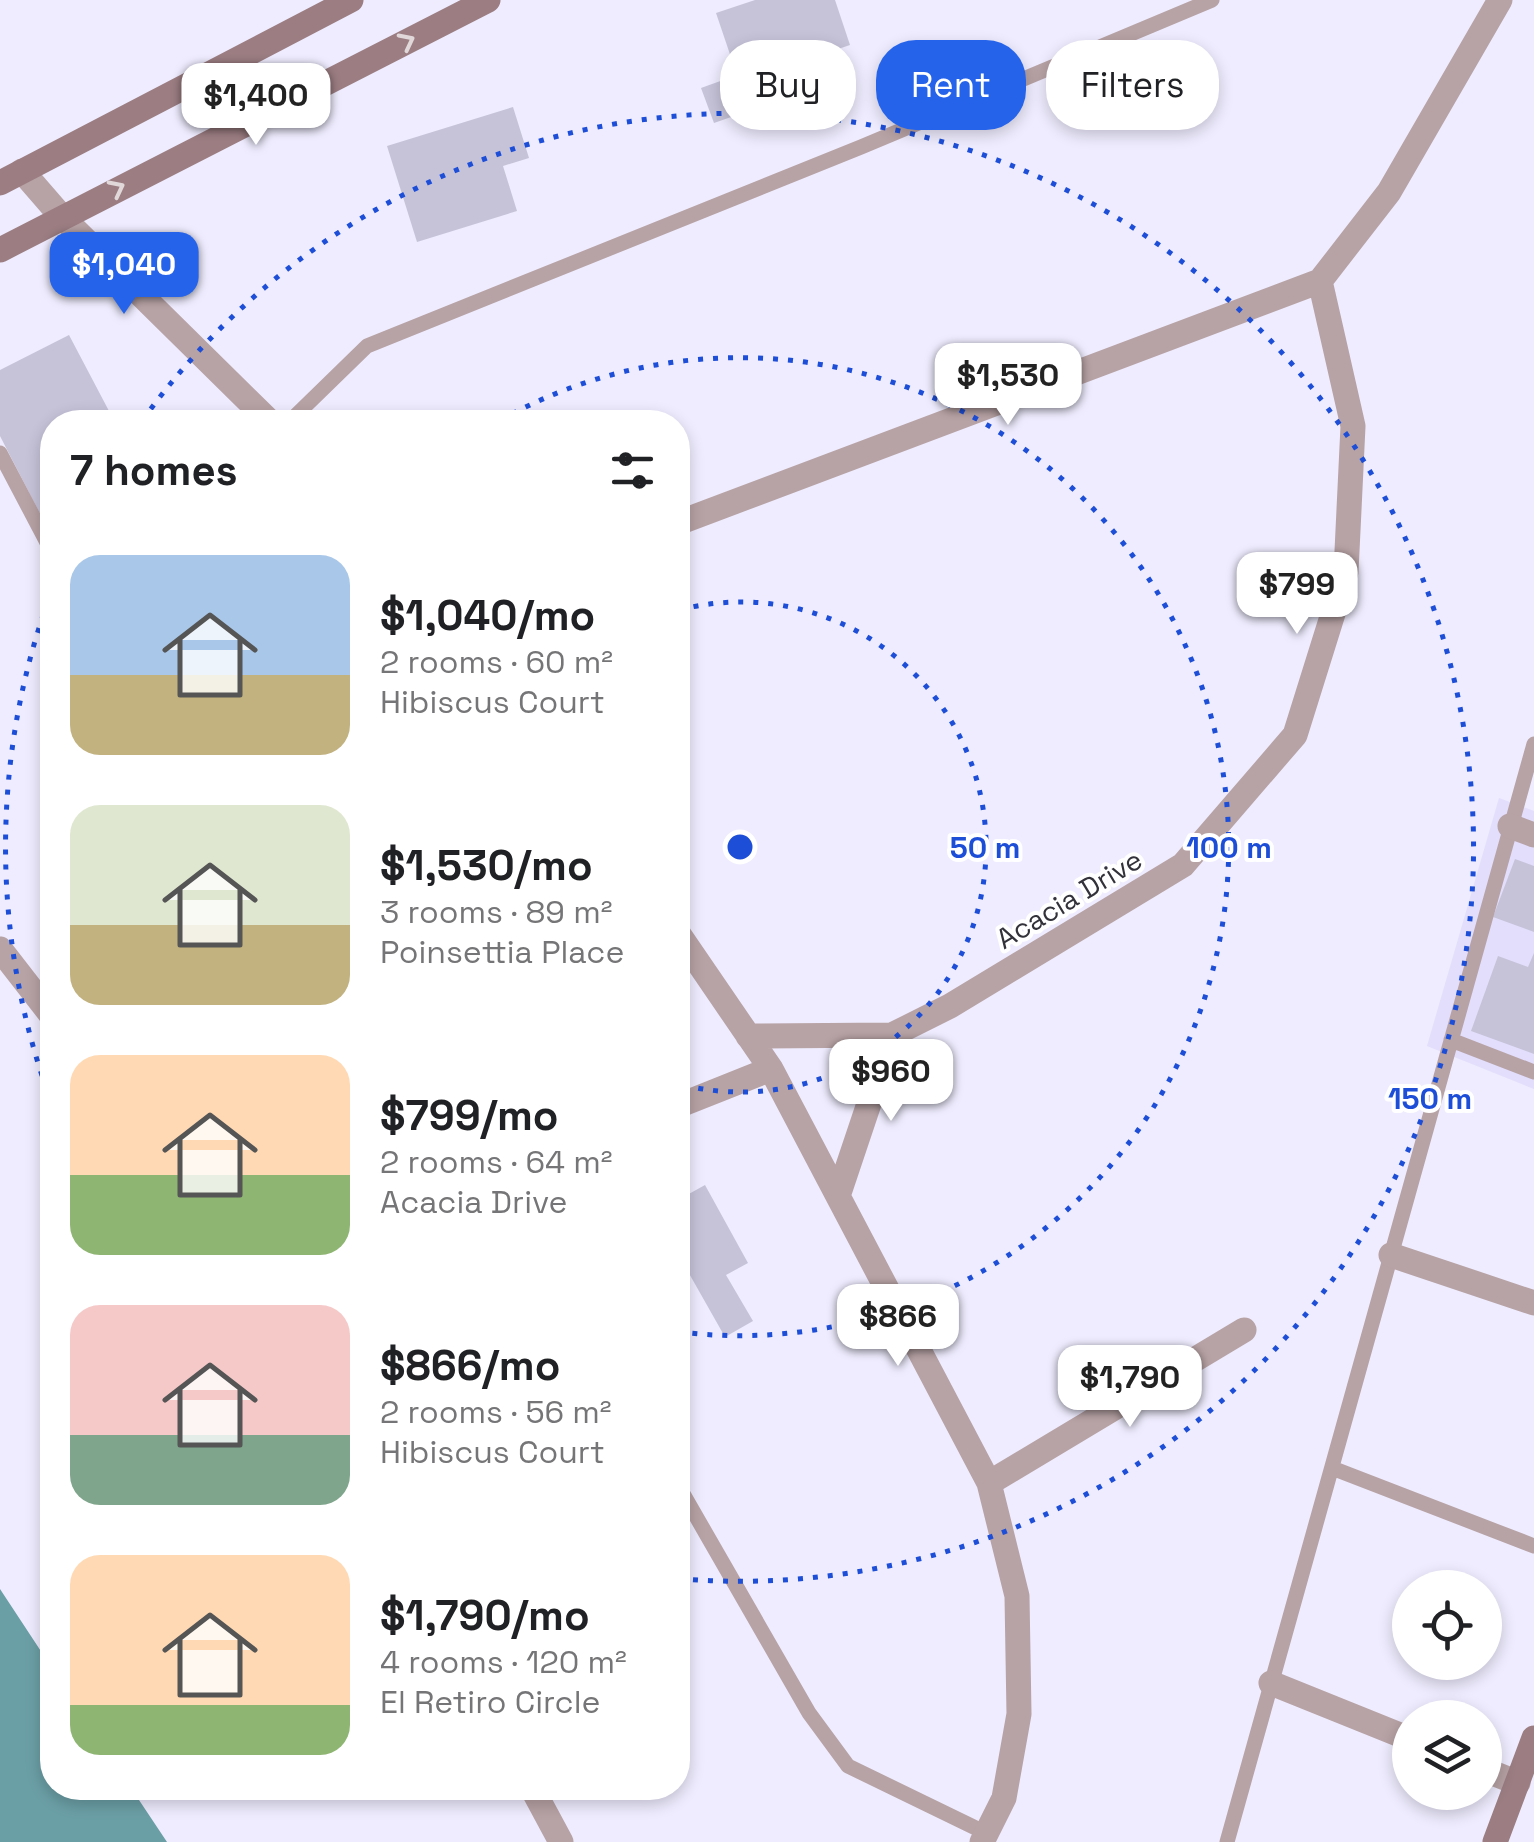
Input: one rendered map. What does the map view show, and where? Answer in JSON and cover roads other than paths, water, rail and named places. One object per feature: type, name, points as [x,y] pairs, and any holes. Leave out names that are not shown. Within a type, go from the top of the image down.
[{"type":"main road","points":[[11,177],[351,0]]},
{"type":"main road","points":[[0,250],[488,0]]},
{"type":"main road","points":[[1496,1842],[1534,1738]]},
{"type":"street","points":[[690,518],[1320,281],[1389,192],[1500,0]]},
{"type":"street","points":[[11,177],[61,216],[258,410]]},
{"type":"street","name":"Acacia Drive","points":[[748,1036],[892,1035],[950,1006],[1183,864],[1295,735],[1346,572],[1353,426],[1320,281]]},
{"type":"street","points":[[0,950],[40,1001]]},
{"type":"street","points":[[690,951],[771,1069],[988,1483],[1017,1596],[1019,1714],[1004,1798],[984,1838]]},
{"type":"street","points":[[838,1196],[892,1035]]},
{"type":"street","points":[[690,1101],[771,1069]]},
{"type":"street","points":[[1392,1255],[1534,1303]]},
{"type":"street","points":[[988,1483],[1244,1330]]},
{"type":"street","points":[[1272,1682],[1392,1732]]},
{"type":"street","points":[[1502,1777],[1518,1783]]},
{"type":"street","points":[[538,1800],[561,1842]]},
{"type":"lane","points":[[301,410],[367,346],[1212,0]]},
{"type":"lane","points":[[0,453],[40,529]]},
{"type":"lane","points":[[1227,1842],[1451,1040],[1522,830],[1534,744]]},
{"type":"lane","points":[[1451,1040],[1534,1072]]},
{"type":"lane","points":[[1332,1468],[1534,1546]]},
{"type":"lane","points":[[690,1506],[810,1713],[848,1766],[984,1838]]}]
